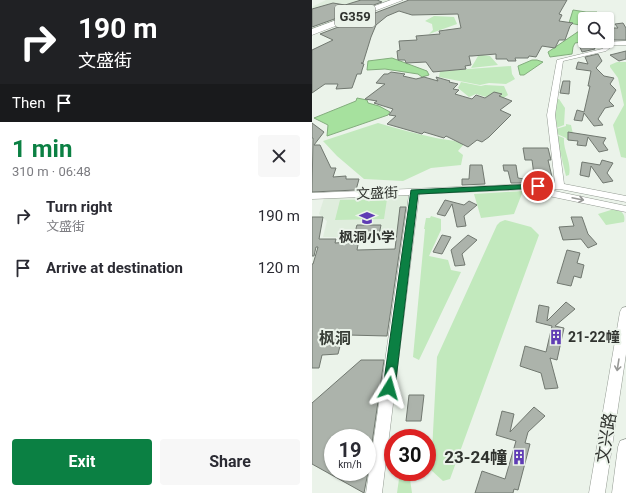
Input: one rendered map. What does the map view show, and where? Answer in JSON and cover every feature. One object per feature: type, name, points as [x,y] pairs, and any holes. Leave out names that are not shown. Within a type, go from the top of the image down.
[{"type":"highway","name":"G359","points":[[312,29],[390,0]]},
{"type":"highway","name":"G359","points":[[312,32],[399,0]]},
{"type":"street","points":[[560,186],[551,115],[560,60],[604,50],[611,43],[626,43]]},
{"type":"street","points":[[538,186],[538,191],[626,209]]},
{"type":"street","name":"文盛街","points":[[312,196],[560,186],[626,199]]},
{"type":"street","points":[[374,493],[414,192]]},
{"type":"street","name":"文兴路","points":[[598,493],[626,312]]},
{"type":"street","name":"文兴路","points":[[620,493],[626,447]]},
{"type":"shaded area","points":[[326,0],[399,0],[312,32],[312,7]]},
{"type":"shaded area","points":[[573,10],[586,12],[578,12],[578,25],[569,23]]},
{"type":"shaded area","points":[[434,16],[454,17],[457,24],[429,34],[433,30],[432,24],[425,21]]},
{"type":"shaded area","points":[[578,32],[578,43],[575,43],[572,54],[550,57],[548,52]]},
{"type":"shaded area","points":[[478,56],[490,56],[498,65],[471,68]]},
{"type":"shaded area","points":[[392,58],[427,71],[429,75],[422,77],[418,74],[385,69],[367,70],[368,61]]},
{"type":"shaded area","points":[[532,60],[543,62],[524,75],[520,75],[518,66]]},
{"type":"shaded area","points":[[617,62],[626,62],[626,158],[621,157],[613,125],[624,105],[618,78],[610,67],[610,65]]},
{"type":"shaded area","points":[[511,66],[512,74],[515,79],[506,84],[489,83],[480,85],[439,77],[440,71]]},
{"type":"shaded area","points":[[461,82],[481,86],[504,86],[508,95],[499,101],[476,94],[469,97],[458,88]]},
{"type":"shaded area","points":[[357,98],[367,100],[368,103],[379,106],[390,112],[388,115],[327,136],[328,125],[314,118],[356,101]]},
{"type":"shaded area","points":[[557,99],[559,99],[565,108],[564,125],[556,128],[554,113]]},
{"type":"shaded area","points":[[378,123],[464,144],[458,151],[463,155],[461,165],[431,168],[403,181],[364,179],[337,156],[323,141]]},
{"type":"shaded area","points":[[566,124],[571,125],[573,134],[572,141],[567,140],[566,138],[557,134],[556,129],[566,126]]},
{"type":"shaded area","points":[[556,135],[564,138],[570,170],[569,175],[566,176]]},
{"type":"shaded area","points":[[523,191],[514,214],[481,218],[474,194]]},
{"type":"shaded area","name":"枫洞小学","points":[[414,192],[409,238],[323,237],[327,221],[319,214],[325,195]]},
{"type":"shaded area","points":[[387,199],[384,219],[335,220],[340,200]]},
{"type":"shaded area","points":[[614,209],[619,210],[622,213],[624,222],[606,225],[598,214]]},
{"type":"shaded area","points":[[431,216],[441,219],[441,230],[429,256],[448,260],[451,270],[461,272],[419,360],[413,357],[424,229],[426,218],[430,218]]},
{"type":"shaded area","points":[[505,220],[531,227],[539,235],[450,479],[443,481],[436,475],[436,429],[433,429],[437,357],[497,225]]},
{"type":"shaded area","points":[[399,481],[410,481],[412,493],[397,493]]},
{"type":"building","points":[[361,0],[377,0],[382,2],[312,27],[312,9],[333,3],[345,5]]},
{"type":"building","points":[[409,0],[567,0],[559,14],[562,15],[559,21],[573,23],[570,26],[565,40],[559,40],[555,48],[542,46],[536,57],[529,56],[528,58],[515,58],[516,61],[508,61],[507,59],[496,59],[496,54],[469,56],[471,65],[465,66],[466,69],[433,72],[426,62],[406,63],[405,60],[398,60],[397,51],[400,50],[399,41],[417,40],[416,36],[440,34],[439,31],[461,28],[458,14],[412,15],[399,11],[387,16],[376,25],[363,63],[361,63],[364,64],[361,74],[357,74],[352,88],[336,89],[338,84],[325,84],[312,93],[312,50],[333,40],[320,34]]},
{"type":"building","points":[[623,23],[626,28],[626,40],[614,40],[614,28],[618,28],[615,24]]},
{"type":"building","points":[[580,48],[595,49],[582,52]]},
{"type":"building","points":[[626,51],[626,59],[619,61],[610,55]]},
{"type":"building","points":[[598,54],[602,61],[596,68],[604,76],[614,78],[610,84],[616,90],[609,101],[614,106],[605,108],[598,119],[603,125],[594,126],[584,113],[582,121],[574,120],[577,110],[584,112],[590,86],[588,86],[591,71],[576,69],[578,62],[588,64],[585,57]]},
{"type":"building","points":[[391,72],[405,74],[403,76],[416,79],[424,77],[438,81],[436,77],[450,81],[449,82],[458,84],[453,89],[459,90],[455,94],[472,99],[476,95],[485,98],[494,92],[502,94],[499,96],[512,101],[500,110],[511,115],[489,137],[482,142],[477,140],[468,147],[446,136],[444,138],[424,132],[422,134],[387,124],[396,116],[389,115],[393,109],[374,103],[377,101],[365,99],[385,84],[376,83],[384,74]]},
{"type":"building","points":[[563,81],[570,81],[569,94],[560,93]]},
{"type":"building","points":[[312,123],[324,132],[314,145],[320,145],[331,168],[336,168],[333,177],[346,176],[346,179],[359,179],[356,190],[312,192]]},
{"type":"building","points":[[568,132],[606,138],[603,143],[608,150],[599,152],[588,137],[586,146],[577,145],[578,141],[568,140]]},
{"type":"building","points":[[523,148],[548,148],[551,160],[548,160],[552,177],[546,177],[547,182],[535,182],[532,160],[525,160]]},
{"type":"building","points":[[602,160],[613,163],[607,173],[613,181],[603,183],[591,166],[589,177],[580,175],[582,162],[600,165]]},
{"type":"building","points":[[470,165],[482,165],[485,184],[462,185],[462,179],[469,179]]},
{"type":"building","points":[[503,165],[516,165],[518,178],[524,179],[524,183],[511,183],[508,171],[504,171]]},
{"type":"building","points":[[445,200],[464,205],[469,201],[477,205],[464,216],[466,226],[457,227],[452,204],[445,216],[437,214]]},
{"type":"building","points":[[400,207],[406,207],[387,336],[348,335],[348,338],[342,338],[338,354],[322,355],[319,368],[312,368],[312,264],[318,247],[316,247],[314,256],[312,256],[312,217],[323,217],[319,239],[336,239],[335,243],[352,242],[357,225],[381,225],[379,235],[360,234],[357,250],[395,249]]},
{"type":"building","points":[[571,217],[582,217],[588,234],[597,244],[588,248],[581,239],[563,240],[559,227],[574,226]]},
{"type":"building","points":[[442,235],[451,237],[442,254],[433,252]]},
{"type":"building","points":[[468,235],[477,240],[462,254],[465,265],[455,266],[451,250]]},
{"type":"building","points":[[567,250],[580,253],[577,263],[584,265],[581,278],[574,276],[571,286],[557,283]]},
{"type":"building","name":"21-22幢","points":[[566,302],[575,309],[555,326],[564,328],[557,360],[550,358],[558,388],[545,389],[541,373],[520,366],[525,346],[546,352],[552,326],[536,322],[539,305],[549,307],[547,321]]},
{"type":"building","points":[[361,360],[384,360],[374,429],[324,429],[324,471],[312,464],[312,403]]},
{"type":"building","points":[[409,395],[424,395],[421,421],[406,421]]},
{"type":"building","name":"23-24幢","points":[[534,407],[545,416],[528,432],[525,443],[530,444],[518,490],[514,489],[513,493],[475,493],[482,471],[505,479],[516,441],[496,435],[502,411],[514,414],[510,432]]},
{"type":"building","points":[[342,481],[366,481],[364,493]]},
{"type":"place","name":"枫洞小学","points":[[367,218]]},
{"type":"place","name":"21-22幢","points":[[556,337]]},
{"type":"place","name":"23-24幢","points":[[519,457]]},
{"type":"district","name":"枫洞","points":[[335,338]]},
{"type":"route","points":[[389,388],[414,192],[538,186]]}]
